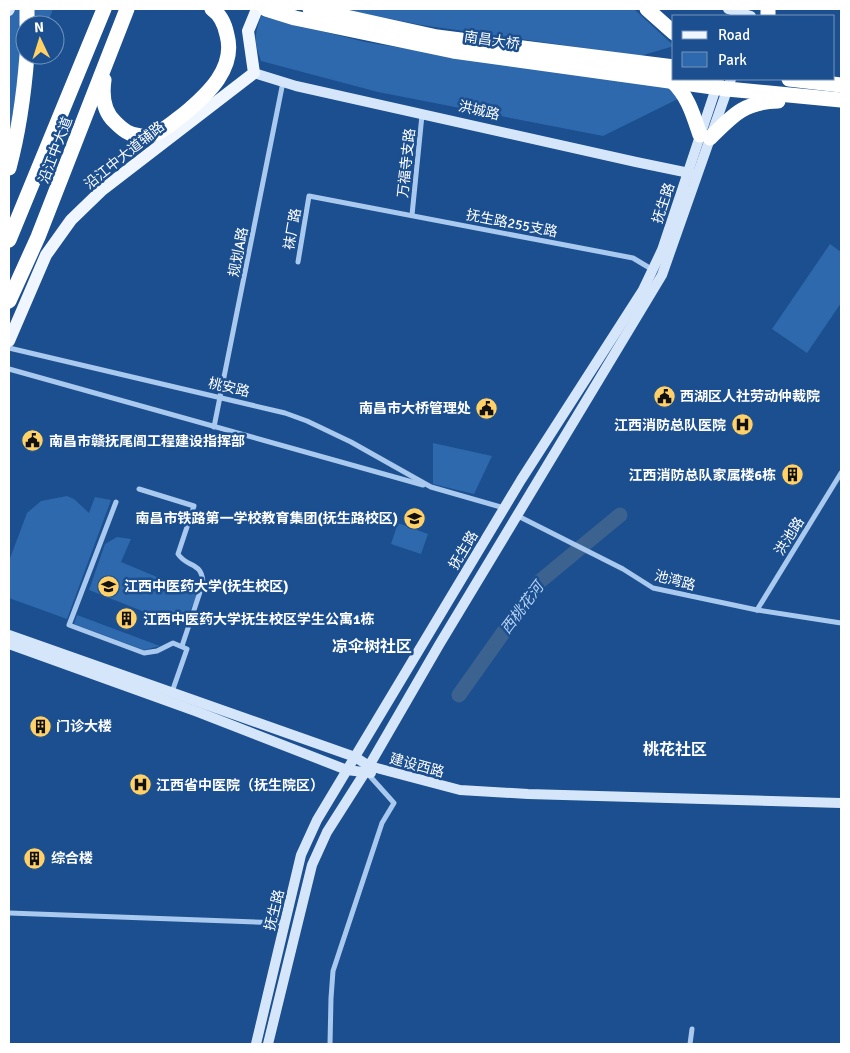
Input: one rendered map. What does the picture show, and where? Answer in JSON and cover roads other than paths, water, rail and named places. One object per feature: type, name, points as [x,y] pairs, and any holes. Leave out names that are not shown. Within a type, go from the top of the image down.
[{"type":"highway","name":"沿江中大道","points":[[9,240],[104,9]]},
{"type":"highway","points":[[124,16],[104,80],[103,99],[111,119],[124,132],[142,136],[165,129],[200,100],[220,77],[229,59],[230,44],[225,25],[217,12],[212,9]]},
{"type":"highway","name":"南昌大桥","points":[[266,9],[295,18],[453,51],[672,74]]},
{"type":"highway","name":"南昌大桥","points":[[310,9],[437,37],[643,64],[672,74]]},
{"type":"highway","points":[[648,9],[672,30]]},
{"type":"highway","name":"沿江中大道","points":[[9,301],[38,238],[124,16]]},
{"type":"highway","points":[[643,64],[672,55]]},
{"type":"highway","points":[[9,168],[17,141],[26,65]]},
{"type":"highway","points":[[677,80],[705,137],[744,108],[761,102],[834,100]]},
{"type":"highway","name":"南昌大桥","points":[[706,80],[723,83]]},
{"type":"highway","points":[[799,80],[841,84]]},
{"type":"highway","points":[[829,80],[841,84]]},
{"type":"highway","points":[[723,83],[834,100]]},
{"type":"main road","points":[[254,73],[248,31],[256,9]]},
{"type":"main road","points":[[728,9],[747,14],[756,9]]},
{"type":"main road","name":"洪城路","points":[[254,73],[283,82],[692,174]]},
{"type":"main road","name":"沿江中大道辅路","points":[[9,340],[46,254],[71,220],[102,190],[254,73]]},
{"type":"main road","name":"抚生路","points":[[256,1044],[302,855],[317,820],[504,508],[643,290],[654,270],[692,174],[723,83]]},
{"type":"main road","name":"抚生路","points":[[268,1044],[312,865],[327,832],[368,769],[444,637],[662,275],[671,254],[692,174]]},
{"type":"main road","name":"建设西路","points":[[9,635],[355,757],[368,769],[459,796],[528,800],[841,809]]},
{"type":"main road","name":"建设西路","points":[[9,644],[198,712],[347,770],[368,769],[460,790],[548,795],[841,804]]},
{"type":"street","name":"规划A路","points":[[214,426],[283,82]]},
{"type":"street","name":"万福寺支路","points":[[412,215],[422,114]]},
{"type":"street","name":"袜厂路","points":[[298,262],[309,196],[364,206]]},
{"type":"street","name":"抚生路255支路","points":[[364,206],[633,258],[654,270]]},
{"type":"street","name":"桃安路","points":[[9,348],[286,413],[351,442],[430,488]]},
{"type":"street","name":"桃安路","points":[[9,369],[504,508]]},
{"type":"street","name":"洪池路","points":[[757,610],[841,473]]},
{"type":"street","points":[[139,489],[194,506],[178,554],[181,559],[199,568],[203,574],[203,583],[182,646]]},
{"type":"street","points":[[116,502],[69,625],[144,653],[157,651],[173,643],[187,649],[172,692]]},
{"type":"street","name":"池湾路","points":[[518,516],[624,569],[653,588],[757,610],[841,623]]},
{"type":"street","points":[[330,1044],[331,998],[334,971],[382,823],[394,803],[368,769]]},
{"type":"street","points":[[9,913],[285,923]]},
{"type":"street","points":[[690,1044],[692,1029]]},
{"type":"waterway","name":"西桃花河","points":[[459,695],[539,582],[620,515]]},
{"type":"place","name":"西湖区人社劳动仲裁院","points":[[664,396]]},
{"type":"place","name":"南昌市大桥管理处","points":[[487,408]]},
{"type":"place","name":"江西消防总队医院","points":[[742,425]]},
{"type":"place","name":"南昌市赣抚尾闾工程建设指挥部","points":[[33,441]]},
{"type":"place","name":"江西消防总队家属楼6栋","points":[[792,475]]},
{"type":"place","name":"南昌市铁路第一学校教育集团(抚生路校区)","points":[[414,518]]},
{"type":"place","name":"江西中医药大学(抚生校区)","points":[[108,586]]},
{"type":"place","name":"江西中医药大学抚生校区学生公寓1栋","points":[[127,619]]},
{"type":"place","name":"门诊大楼","points":[[40,726]]},
{"type":"place","name":"江西省中医院（抚生院区）","points":[[140,785]]},
{"type":"place","name":"综合楼","points":[[35,858]]},
{"type":"district","name":"凉伞树社区","points":[[372,646]]},
{"type":"district","name":"桃花社区","points":[[675,749]]}]
